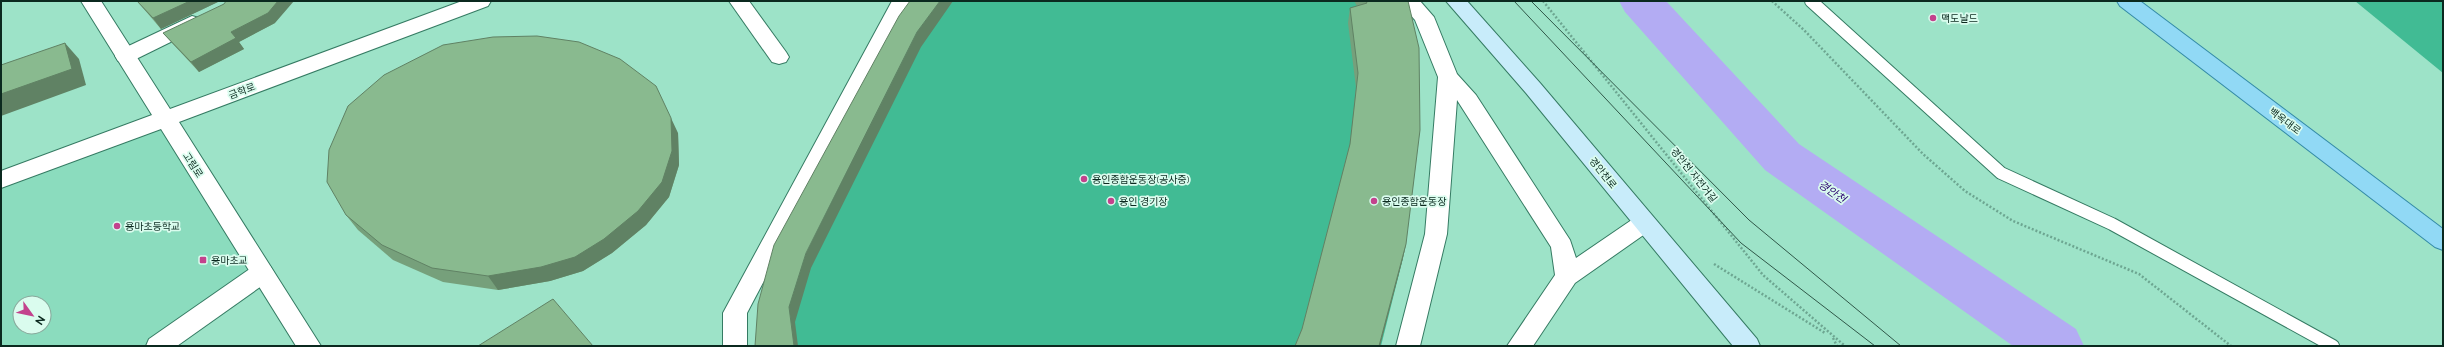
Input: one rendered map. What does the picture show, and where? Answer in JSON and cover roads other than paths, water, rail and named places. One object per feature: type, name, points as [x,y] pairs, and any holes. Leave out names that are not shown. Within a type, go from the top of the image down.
[{"type":"main road","name":"경안천로","points":[[1456,1],[1533,88],[1748,346]]},
{"type":"main road","name":"백옥대로","points":[[2127,1],[2443,241]]},
{"type":"street","name":"고림로","points":[[91,1],[164,120],[309,346]]},
{"type":"street","name":"금학로","points":[[1,180],[481,1]]},
{"type":"street","points":[[739,1],[779,57]]},
{"type":"street","points":[[735,346],[735,313],[902,1]]},
{"type":"street","points":[[1408,1],[1424,17],[1448,77],[1469,100],[1562,246],[1567,276]]},
{"type":"street","points":[[125,56],[209,15]]},
{"type":"street","points":[[1408,346],[1436,234],[1448,77]]},
{"type":"street","points":[[1519,346],[1567,276],[1644,223]]},
{"type":"street","points":[[158,346],[262,273]]},
{"type":"lane","points":[[1811,1],[2001,173],[2112,224],[2333,346]]},
{"type":"waterway","name":"경안천","points":[[1641,1],[1782,157],[2056,346]]},
{"type":"tram line","points":[[1514,1],[1741,243],[1875,346]]},
{"type":"tram line","points":[[1531,1],[1749,220],[1901,346]]},
{"type":"place","name":"맥도날드","points":[[1933,18]]},
{"type":"place","name":"용인종합운동장(공사중)","points":[[1084,179]]},
{"type":"place","name":"용인 경기장","points":[[1111,201]]},
{"type":"place","name":"용인종합운동장","points":[[1374,201]]},
{"type":"place","name":"용마초등학교","points":[[117,226]]},
{"type":"place","name":"용마초교","points":[[203,260]]}]
